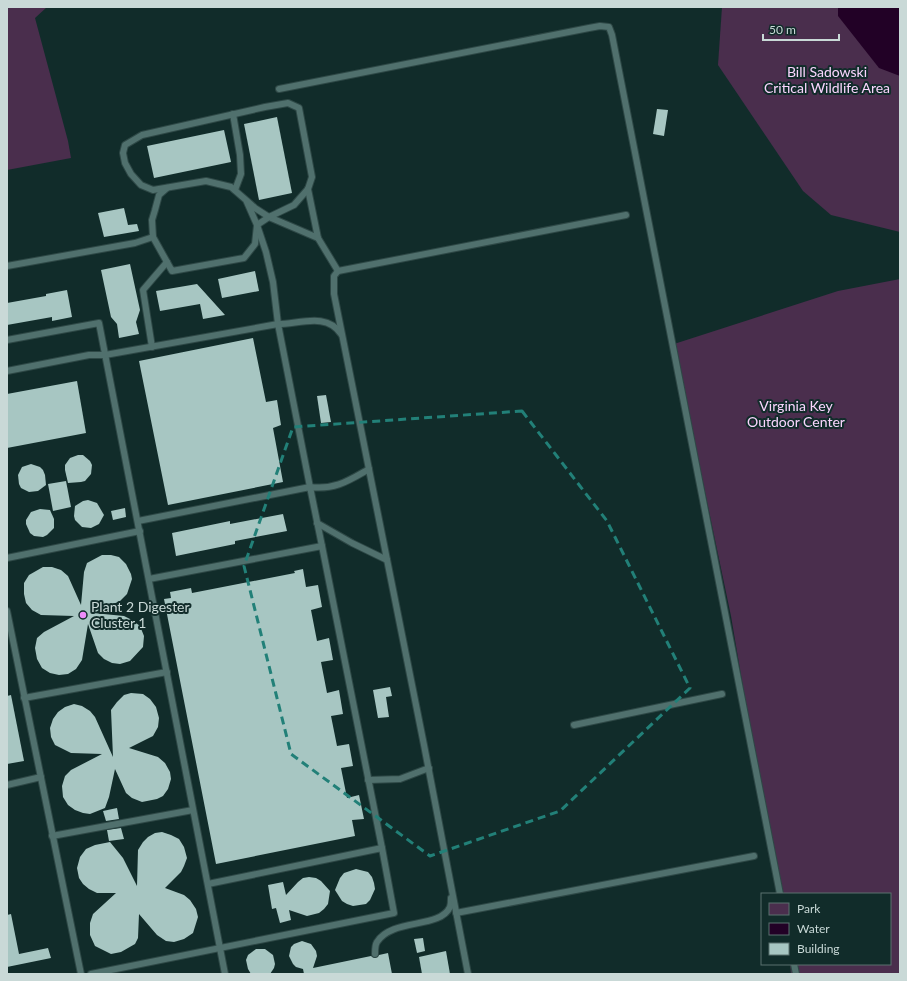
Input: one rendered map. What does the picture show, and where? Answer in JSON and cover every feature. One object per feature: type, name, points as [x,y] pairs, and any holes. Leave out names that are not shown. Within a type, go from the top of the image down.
[{"type":"lane","points":[[279,89],[589,28],[600,26],[608,27],[612,35],[646,203],[780,893]]},
{"type":"lane","points":[[257,225],[269,217],[294,205],[308,188],[312,177],[299,108],[288,103],[266,106],[142,135],[125,145],[123,153],[126,163],[131,174],[141,185],[153,190],[206,181],[231,186],[255,208],[269,217],[318,238]]},
{"type":"lane","points":[[233,114],[242,174],[236,190]]},
{"type":"lane","points":[[167,188],[159,195],[152,220],[152,237],[172,271],[244,258],[255,244],[257,225]]},
{"type":"lane","points":[[308,188],[318,238],[338,271]]},
{"type":"lane","points":[[91,974],[394,913],[278,324],[273,282],[266,252],[257,225],[246,200]]},
{"type":"lane","points":[[468,974],[429,768],[334,294],[334,276],[338,271],[626,215]]},
{"type":"lane","points":[[7,266],[135,243],[152,237]]},
{"type":"lane","points":[[152,347],[143,290],[167,262]]},
{"type":"lane","points":[[7,371],[89,355],[104,355],[278,324],[292,324],[312,320],[328,323],[337,328],[343,336]]},
{"type":"lane","points":[[7,340],[99,323],[225,974]]},
{"type":"lane","points":[[138,522],[310,487],[321,488],[340,485],[369,469]]},
{"type":"lane","points":[[317,523],[352,543],[387,560]]},
{"type":"lane","points":[[7,558],[140,531]]},
{"type":"lane","points":[[149,579],[322,546]]},
{"type":"lane","points":[[7,610],[8,624],[81,974]]},
{"type":"lane","points":[[24,698],[167,672]]},
{"type":"lane","points":[[574,725],[722,694]]},
{"type":"lane","points":[[368,780],[400,779],[429,768]]},
{"type":"lane","points":[[7,784],[41,777]]},
{"type":"lane","points":[[52,836],[193,810]]},
{"type":"lane","points":[[208,884],[382,848]]},
{"type":"lane","points":[[456,912],[754,856]]},
{"type":"lane","points":[[375,954],[376,943],[385,933],[399,927],[434,920],[444,914],[450,908],[452,892]]},
{"type":"highlighted area","points":[[522,411],[607,521],[690,688],[560,811],[430,856],[291,754],[244,566],[293,427]]},
{"type":"green space","points":[[7,7],[47,7],[35,18],[68,141],[71,158],[7,170]]},
{"type":"green space","name":"Bill Sadowski Critical Wildlife Area","points":[[722,7],[900,7],[900,232],[831,215],[803,191],[718,65]]},
{"type":"green space","name":"Virginia Key Outdoor Center","points":[[900,279],[900,974],[791,974],[790,965],[891,965],[891,893],[778,893],[731,616],[674,344],[838,291]]},
{"type":"water","points":[[838,7],[900,7],[900,76],[879,68],[838,16]]},
{"type":"building","points":[[657,109],[668,110],[664,136],[653,134]]},
{"type":"building","points":[[277,117],[292,193],[259,200],[244,124]]},
{"type":"building","points":[[224,130],[231,162],[154,178],[147,146]]},
{"type":"building","points":[[124,208],[128,225],[137,224],[139,231],[104,237],[98,213]]},
{"type":"building","points":[[130,264],[140,310],[136,322],[139,334],[119,338],[117,324],[111,317],[101,270]]},
{"type":"building","points":[[255,271],[259,291],[222,298],[218,279]]},
{"type":"building","points":[[197,284],[225,315],[203,319],[200,304],[160,311],[156,291]]},
{"type":"building","points":[[67,290],[72,317],[52,321],[52,317],[7,325],[7,303],[46,296],[46,294]]},
{"type":"building","points":[[253,338],[266,402],[277,400],[281,425],[273,428],[283,482],[168,505],[139,361]]},
{"type":"building","points":[[77,381],[86,433],[7,448],[7,394]]},
{"type":"building","points":[[326,395],[331,422],[321,423],[317,396]]},
{"type":"building","points":[[83,455],[90,461],[92,465],[91,474],[85,481],[68,483],[65,465],[70,458]]},
{"type":"building","points":[[31,464],[40,467],[43,470],[46,485],[38,491],[29,492],[21,488],[18,475],[22,467]]},
{"type":"building","points":[[66,481],[71,507],[53,511],[48,484]]},
{"type":"building","points":[[88,500],[97,503],[104,515],[99,524],[91,528],[82,527],[75,520],[74,516],[75,506]]},
{"type":"building","points":[[125,508],[126,517],[113,520],[111,511]]},
{"type":"building","points":[[40,509],[50,510],[54,519],[54,528],[43,537],[34,536],[30,533],[26,524],[26,520],[31,512]]},
{"type":"building","points":[[283,514],[287,531],[235,541],[235,544],[176,556],[172,533],[230,521],[230,524]]},
{"type":"building","name":"Plant 2 Digester Cluster 1","points":[[102,555],[119,557],[126,564],[132,579],[127,594],[120,601],[93,613],[124,616],[132,620],[140,626],[144,636],[143,647],[130,661],[120,664],[112,663],[104,659],[98,653],[88,624],[82,660],[76,669],[68,674],[59,675],[50,673],[42,668],[37,659],[35,648],[37,638],[44,632],[74,616],[41,615],[32,610],[26,603],[24,583],[29,575],[43,567],[52,567],[61,570],[68,576],[81,605],[84,572],[87,563]]},
{"type":"building","points":[[303,569],[306,587],[318,585],[322,607],[311,610],[317,641],[329,638],[333,660],[321,662],[327,693],[339,690],[343,714],[331,716],[337,746],[349,744],[353,766],[341,768],[347,798],[359,795],[364,819],[352,820],[355,836],[216,864],[164,599],[171,598],[170,592],[191,588],[192,593],[295,573],[294,571]]},
{"type":"building","points":[[390,687],[392,696],[386,697],[389,717],[378,718],[373,690]]},
{"type":"building","points":[[131,693],[143,694],[150,699],[156,707],[159,718],[158,727],[153,736],[129,748],[158,757],[165,763],[170,772],[171,779],[168,789],[163,796],[157,799],[142,802],[132,798],[126,793],[115,769],[105,808],[90,814],[75,810],[68,805],[63,797],[62,786],[65,776],[71,770],[102,754],[71,753],[55,745],[51,737],[50,728],[53,719],[58,712],[65,707],[74,704],[82,706],[90,711],[95,717],[113,757],[111,710],[124,695]]},
{"type":"building","points":[[11,695],[24,761],[7,764],[7,696]]},
{"type":"building","points":[[117,808],[119,819],[106,821],[103,811]]},
{"type":"building","points":[[121,828],[124,839],[109,841],[107,830]]},
{"type":"building","points":[[162,832],[179,839],[184,847],[187,858],[184,866],[181,872],[165,888],[184,895],[190,900],[196,909],[198,917],[193,933],[184,939],[174,942],[166,941],[157,935],[139,914],[138,938],[135,944],[121,952],[111,954],[95,946],[90,935],[90,923],[93,914],[116,893],[97,893],[83,884],[79,878],[77,868],[80,857],[86,849],[95,845],[110,842],[123,858],[137,886],[138,850],[148,837],[155,833]]},
{"type":"building","points":[[356,869],[368,872],[372,877],[375,889],[370,900],[366,904],[353,906],[342,901],[335,890],[344,873]]},
{"type":"building","points":[[303,878],[316,878],[321,881],[330,891],[328,904],[319,913],[307,916],[289,910],[291,920],[280,923],[276,908],[272,909],[268,885],[283,882],[286,895]]},
{"type":"building","points":[[11,914],[19,954],[48,948],[51,958],[7,967],[7,915]]},
{"type":"building","points":[[423,938],[425,951],[417,953],[414,939]]},
{"type":"building","points":[[302,941],[311,944],[316,951],[317,956],[313,968],[371,956],[375,958],[379,955],[388,953],[392,974],[304,974],[303,969],[296,967],[289,956],[291,947]]},
{"type":"building","points":[[256,949],[265,949],[273,955],[275,964],[270,974],[251,974],[248,969],[246,960],[248,955]]},
{"type":"building","points":[[446,951],[450,974],[422,974],[419,957]]},
{"type":"place","name":"Plant 2 Digester Cluster 1","points":[[83,615]]}]
